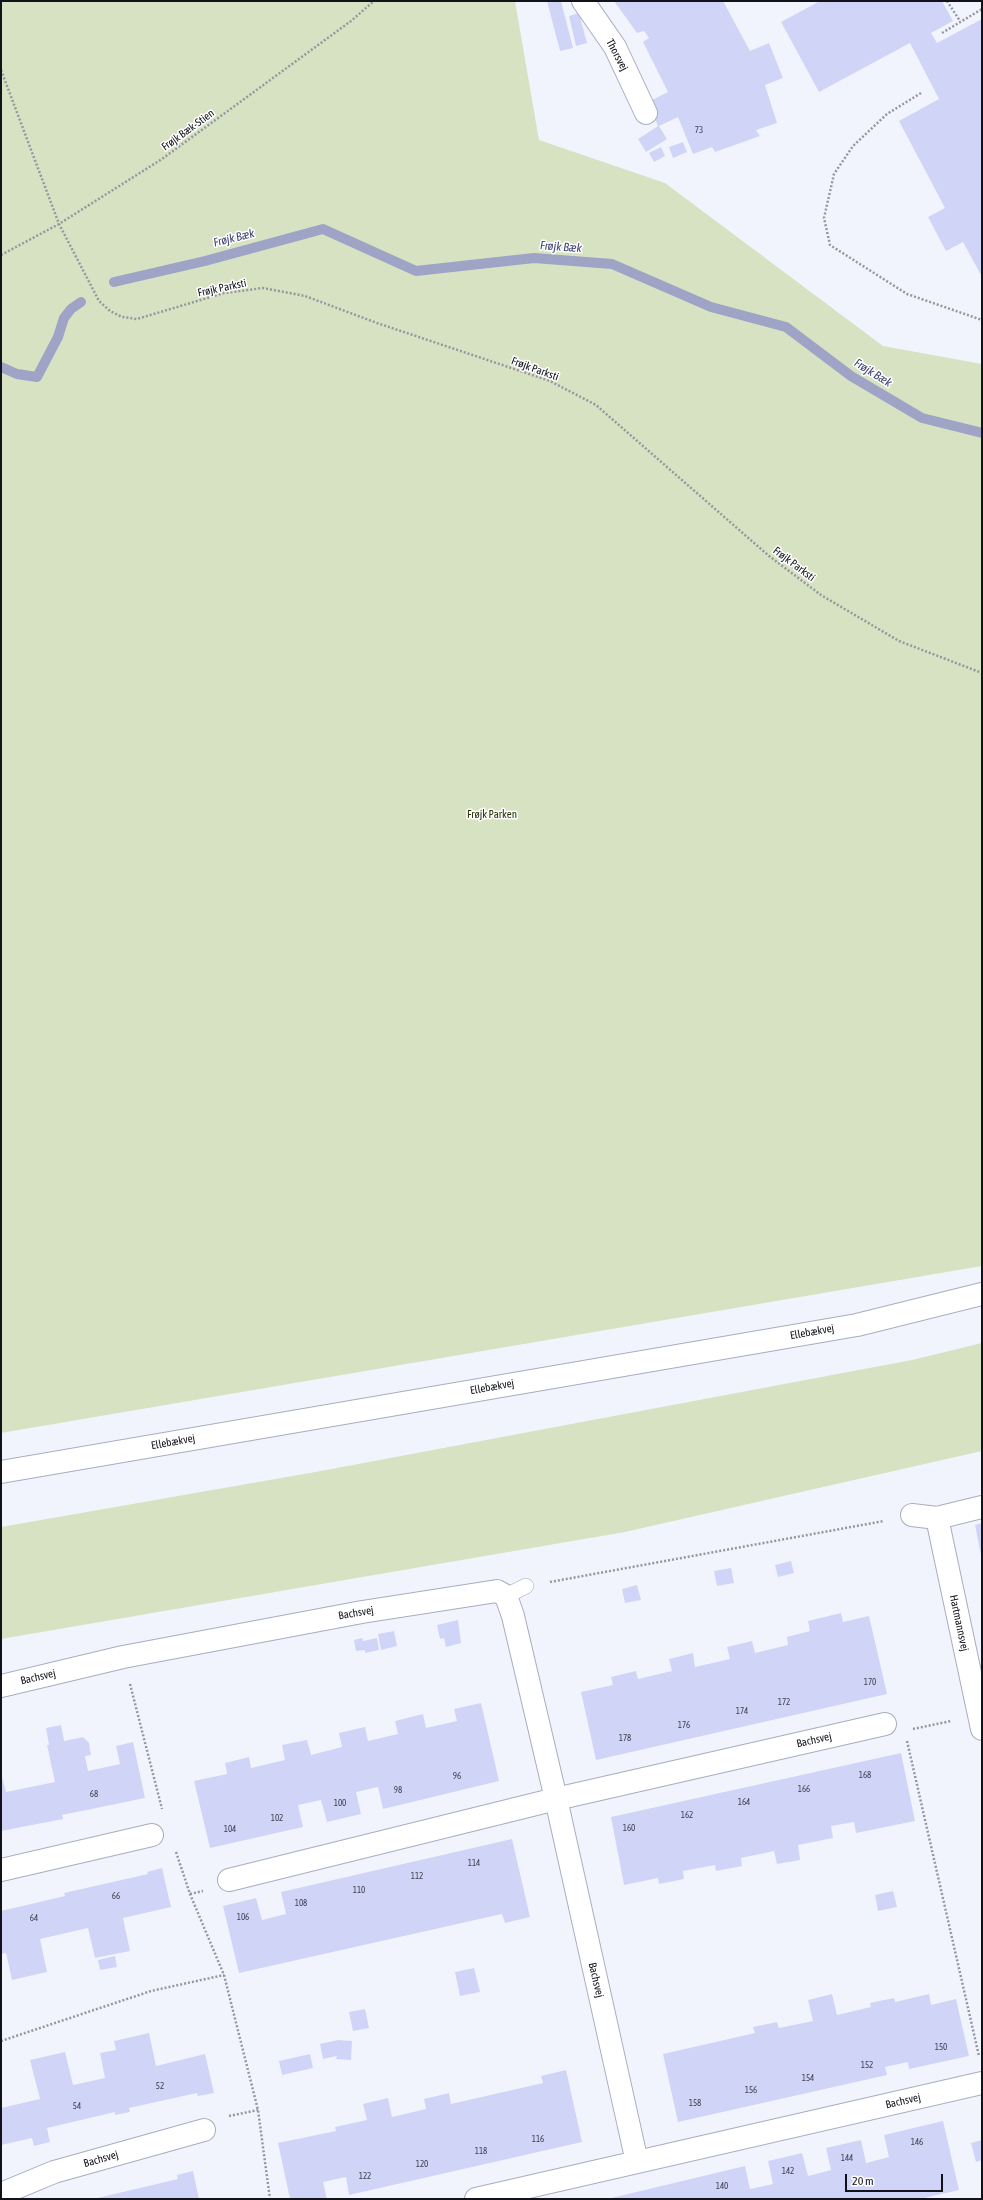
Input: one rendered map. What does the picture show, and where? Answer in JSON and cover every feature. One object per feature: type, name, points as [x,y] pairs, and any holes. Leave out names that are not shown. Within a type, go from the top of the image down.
[{"type":"street","name":"Thorsvej","points":[[583,1],[615,48],[646,113]]},
{"type":"street","name":"Ellebækvej","points":[[1,1472],[857,1324],[982,1294]]},
{"type":"street","points":[[912,1515],[937,1518],[982,1507]]},
{"type":"street","name":"Hartmannsvej","points":[[937,1518],[980,1722]]},
{"type":"street","name":"Bachsvej","points":[[1,1686],[123,1657],[377,1609],[497,1591],[506,1596],[556,1799],[637,2162]]},
{"type":"street","name":"Bachsvej","points":[[229,1880],[556,1799],[895,1727]]},
{"type":"street","points":[[1,1870],[152,1835]]},
{"type":"street","name":"Bachsvej","points":[[476,2199],[637,2162],[981,2073]]},
{"type":"street","name":"Bachsvej","points":[[1,2194],[54,2172],[204,2130]]},
{"type":"lane","points":[[506,1596],[526,1586]]},
{"type":"path","name":"Frøjk Bæk-Stien","points":[[1,255],[59,224],[162,159],[352,21],[374,1]]},
{"type":"path","points":[[947,1],[960,21]]},
{"type":"path","points":[[942,33],[960,21],[982,10]]},
{"type":"path","name":"Frøjk Parksti","points":[[1,70],[59,224],[99,301],[110,311],[122,317],[137,319],[224,293],[263,288],[305,296],[377,324],[550,381],[596,405],[769,556],[821,595],[899,641],[982,673]]},
{"type":"path","points":[[921,93],[886,114],[853,146],[834,174],[824,218],[830,245],[907,294],[982,320]]},
{"type":"path","points":[[526,1586],[912,1515]]},
{"type":"path","points":[[123,1657],[164,1814]]},
{"type":"path","points":[[980,1722],[895,1727],[981,2073]]},
{"type":"path","points":[[175,1851],[190,1894],[224,1975],[258,2110],[270,2199]]},
{"type":"path","points":[[1,2040],[151,1991],[224,1975]]},
{"type":"green space","name":"Frøjk Parken","points":[[1,1],[515,1],[539,140],[665,183],[883,346],[982,364],[982,1266],[1,1433]]},
{"type":"green space","points":[[982,1343],[982,1451],[625,1532],[1,1639],[1,1527],[321,1471],[912,1360]]},
{"type":"building","points":[[547,1],[561,1],[573,48],[560,51]]},
{"type":"building","points":[[614,1],[723,1],[750,51],[769,43],[783,78],[765,85],[777,123],[756,130],[760,136],[715,152],[712,147],[693,154],[678,117],[659,126],[667,139],[646,152],[638,139],[658,126],[648,102],[668,92],[643,42],[649,38],[644,31],[637,33]]},
{"type":"building","points":[[820,1],[942,1],[953,21],[931,33],[937,43],[982,19],[982,277],[963,242],[946,251],[928,217],[945,208],[899,121],[939,99],[910,43],[819,92],[781,22]]},
{"type":"building","points":[[579,13],[587,43],[576,46],[569,16]]},
{"type":"building","points":[[683,142],[687,152],[673,158],[669,147]]},
{"type":"building","points":[[661,147],[665,156],[654,162],[649,153]]},
{"type":"building","points":[[982,1523],[982,1555],[981,1555],[975,1525]]},
{"type":"building","points":[[791,1561],[794,1573],[778,1577],[775,1565]]},
{"type":"building","points":[[731,1568],[734,1583],[717,1586],[714,1571]]},
{"type":"building","points":[[637,1585],[641,1600],[625,1603],[622,1589]]},
{"type":"building","points":[[841,1613],[843,1622],[869,1616],[887,1694],[596,1760],[581,1692],[613,1685],[611,1677],[636,1671],[638,1679],[672,1671],[669,1659],[693,1653],[695,1667],[730,1659],[727,1647],[752,1641],[755,1653],[788,1645],[787,1637],[810,1631],[808,1621]]},
{"type":"building","points":[[458,1620],[461,1643],[446,1647],[444,1638],[440,1639],[437,1625]]},
{"type":"building","points":[[394,1631],[397,1646],[381,1650],[378,1634]]},
{"type":"building","points":[[362,1638],[363,1641],[377,1638],[379,1650],[365,1653],[365,1650],[356,1651],[354,1640]]},
{"type":"building","points":[[481,1703],[499,1781],[383,1809],[378,1787],[356,1792],[361,1814],[327,1822],[321,1800],[298,1805],[303,1827],[210,1848],[194,1781],[227,1774],[225,1763],[249,1757],[251,1768],[285,1760],[282,1745],[307,1740],[311,1755],[342,1747],[339,1733],[365,1727],[368,1741],[398,1734],[395,1721],[423,1714],[426,1728],[457,1721],[454,1709]]},
{"type":"building","points":[[61,1725],[64,1741],[83,1737],[89,1743],[91,1755],[85,1756],[88,1771],[120,1764],[116,1746],[133,1742],[145,1798],[62,1815],[63,1819],[1,1831],[1,1773],[6,1792],[55,1782],[47,1745],[49,1745],[46,1728]]},
{"type":"building","points":[[901,1753],[915,1821],[856,1833],[854,1822],[831,1826],[833,1838],[798,1845],[800,1860],[777,1864],[774,1851],[741,1858],[742,1866],[716,1871],[715,1865],[683,1871],[684,1879],[659,1884],[658,1878],[624,1885],[611,1817]]},
{"type":"building","points":[[512,1839],[530,1917],[505,1923],[502,1914],[239,1973],[223,1906],[256,1898],[262,1920],[286,1914],[281,1892]]},
{"type":"building","points":[[162,1868],[171,1907],[123,1918],[130,1951],[95,1958],[88,1928],[40,1939],[47,1972],[12,1980],[6,1953],[1,1954],[1,1911],[65,1896],[64,1893],[148,1874],[147,1872]]},
{"type":"building","points":[[893,1891],[897,1907],[878,1911],[875,1895]]},
{"type":"building","points":[[115,1956],[117,1967],[100,1970],[98,1960]]},
{"type":"building","points":[[474,1968],[480,1992],[460,1996],[455,1972]]},
{"type":"building","points":[[832,1994],[837,2015],[871,2007],[870,2003],[894,1998],[895,2002],[929,1994],[931,2005],[956,1999],[969,2056],[909,2069],[908,2062],[885,2067],[887,2075],[678,2122],[663,2054],[755,2033],[753,2027],[777,2022],[779,2028],[813,2021],[808,2000]]},
{"type":"building","points":[[365,2009],[369,2028],[353,2031],[349,2012]]},
{"type":"building","points":[[149,2033],[156,2066],[205,2054],[214,2093],[198,2096],[197,2093],[129,2108],[130,2112],[115,2115],[115,2112],[47,2128],[50,2142],[34,2146],[32,2138],[1,2145],[1,2108],[40,2099],[30,2060],[65,2052],[73,2085],[105,2078],[100,2053],[116,2050],[114,2041]]},
{"type":"building","points":[[338,2040],[352,2041],[351,2060],[336,2059],[337,2056],[323,2059],[320,2044]]},
{"type":"building","points":[[310,2054],[313,2068],[282,2075],[279,2061]]},
{"type":"building","points":[[566,2070],[582,2142],[349,2195],[346,2177],[323,2182],[327,2199],[290,2199],[278,2143],[336,2131],[335,2127],[367,2120],[363,2104],[388,2098],[392,2117],[426,2109],[424,2099],[449,2093],[451,2104],[543,2083],[541,2076]]},
{"type":"building","points":[[943,2121],[959,2190],[920,2199],[607,2199],[745,2166],[750,2189],[773,2184],[768,2161],[802,2153],[808,2176],[831,2170],[826,2148],[861,2140],[866,2163],[889,2157],[884,2135]]},
{"type":"building","points":[[982,2140],[982,2160],[976,2162],[971,2143]]},
{"type":"building","points":[[193,2171],[199,2199],[93,2199],[178,2179],[177,2175]]},
{"type":"waterway","name":"Frøjk Bæk","points":[[114,282],[205,261],[323,229],[416,271],[534,258],[612,264],[711,307],[786,327],[851,376],[922,418],[982,433]]},
{"type":"waterway","name":"Frøjk Bæk","points":[[1,367],[17,374],[37,377],[58,337],[64,318],[71,309],[81,302]]}]
